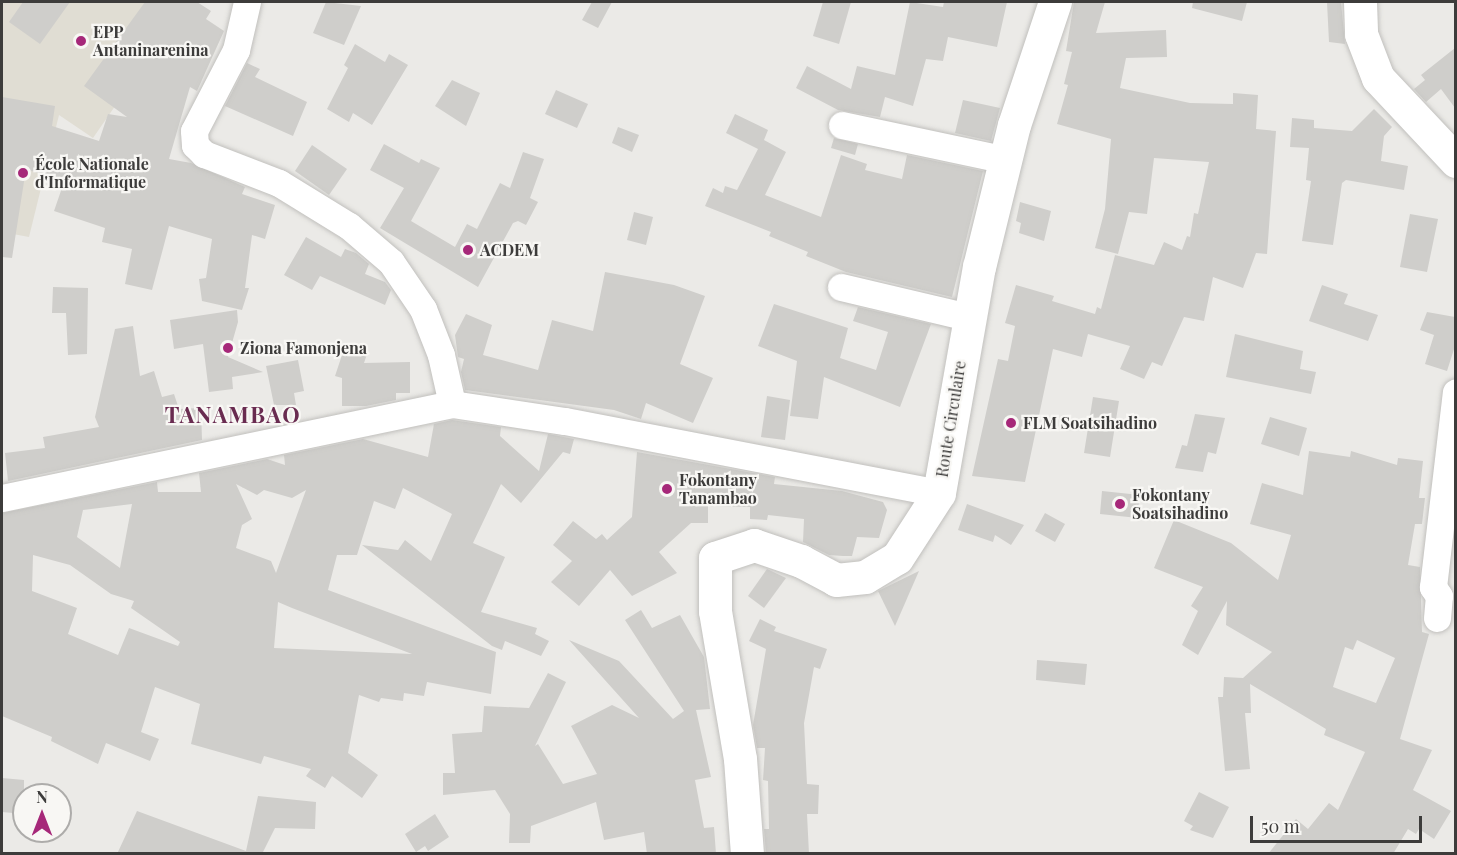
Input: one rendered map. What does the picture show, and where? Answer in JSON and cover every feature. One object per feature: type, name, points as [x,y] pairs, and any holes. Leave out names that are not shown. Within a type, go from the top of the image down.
[{"type":"street","points":[[247,2],[236,50],[194,131],[195,145],[204,154],[279,183],[349,226],[391,262],[423,309],[441,355],[452,404]]},
{"type":"street","name":"Route Circulaire","points":[[747,854],[740,759],[715,611],[715,558],[754,545],[801,561],[836,580],[865,577],[897,558],[939,493],[968,316],[1006,159],[1055,2]]},
{"type":"street","points":[[1360,2],[1361,34],[1378,78],[1455,161]]},
{"type":"street","points":[[842,125],[1006,159]]},
{"type":"street","points":[[841,287],[968,316]]},
{"type":"street","points":[[1437,618],[1439,596],[1433,587],[1455,392]]},
{"type":"street","points":[[2,498],[452,404],[564,421],[939,493]]},
{"type":"shaded area","name":"EPP Antaninarenina","points":[[2,2],[187,2],[93,138],[59,115],[29,237],[2,232]]},
{"type":"building","points":[[23,2],[70,2],[40,44],[9,22]]},
{"type":"building","points":[[145,2],[197,2],[211,11],[206,19],[224,31],[197,91],[190,87],[169,159],[191,163],[245,187],[242,194],[275,205],[265,239],[252,235],[245,288],[249,288],[242,310],[202,301],[199,279],[206,278],[212,239],[169,226],[152,290],[125,284],[132,249],[102,242],[105,228],[54,211],[64,182],[26,169],[12,258],[2,257],[2,97],[55,106],[52,126],[99,141],[108,114],[127,117],[84,86]]},
{"type":"building","points":[[326,2],[361,6],[344,45],[313,33]]},
{"type":"building","points":[[592,2],[612,2],[598,28],[582,20]]},
{"type":"building","points":[[823,2],[851,2],[839,44],[813,36]]},
{"type":"building","points":[[910,2],[943,7],[944,2],[1007,2],[997,47],[948,37],[943,61],[926,59],[913,106],[885,97],[880,117],[838,110],[796,88],[807,66],[851,89],[857,66],[895,75]]},
{"type":"building","points":[[1074,2],[1105,2],[1096,33],[1166,30],[1167,57],[1126,58],[1120,88],[1190,103],[1233,104],[1233,93],[1258,95],[1256,129],[1276,131],[1267,254],[1256,253],[1243,288],[1213,277],[1204,321],[1184,317],[1162,366],[1152,362],[1144,379],[1120,369],[1130,346],[1088,334],[1082,357],[1053,349],[1025,482],[972,476],[998,359],[1008,361],[1015,326],[1005,323],[1016,285],[1054,296],[1052,301],[1095,314],[1097,307],[1101,309],[1115,255],[1154,265],[1164,242],[1182,250],[1187,236],[1190,237],[1194,213],[1198,214],[1209,162],[1154,158],[1147,214],[1129,212],[1118,254],[1095,248],[1105,209],[1111,139],[1057,124],[1068,85],[1064,84],[1072,52],[1066,51]]},
{"type":"building","points":[[1193,2],[1247,2],[1242,21],[1192,8]]},
{"type":"building","points":[[1327,2],[1341,2],[1345,44],[1329,42]]},
{"type":"building","points":[[355,44],[385,62],[389,54],[408,65],[372,125],[353,113],[349,122],[327,109],[348,68],[344,65]]},
{"type":"building","points":[[1455,48],[1455,108],[1441,89],[1426,102],[1414,89],[1425,80],[1421,75]]},
{"type":"building","points":[[247,63],[260,69],[255,77],[307,102],[293,136],[225,106]]},
{"type":"building","points":[[452,80],[480,93],[466,126],[435,106]]},
{"type":"building","points":[[556,90],[588,104],[577,128],[545,114]]},
{"type":"building","points":[[963,100],[1000,108],[991,141],[955,133]]},
{"type":"building","points":[[1374,109],[1392,127],[1384,136],[1381,161],[1408,166],[1404,190],[1346,180],[1342,183],[1333,245],[1302,241],[1311,181],[1306,180],[1309,148],[1290,147],[1292,118],[1314,120],[1314,128],[1352,131]]},
{"type":"building","points":[[735,114],[768,130],[764,140],[786,152],[765,195],[821,217],[841,155],[867,164],[865,170],[902,179],[907,155],[983,171],[952,297],[846,272],[806,256],[808,252],[769,236],[771,232],[705,206],[713,188],[723,193],[725,186],[737,190],[758,149],[726,133]]},
{"type":"building","points":[[618,127],[639,135],[632,152],[612,143]]},
{"type":"building","points":[[834,138],[858,144],[855,155],[831,148]]},
{"type":"building","points":[[384,144],[419,163],[421,159],[440,168],[411,221],[455,247],[467,224],[477,229],[500,183],[510,188],[523,152],[544,159],[530,198],[538,202],[526,225],[518,221],[513,223],[478,287],[380,228],[404,188],[370,170]]},
{"type":"building","points":[[312,145],[347,169],[329,195],[295,171]]},
{"type":"building","points":[[1020,202],[1051,211],[1044,241],[1019,233],[1021,223],[1016,221]]},
{"type":"building","points":[[634,212],[653,217],[646,245],[627,240]]},
{"type":"building","points":[[1410,214],[1438,219],[1427,272],[1400,267]]},
{"type":"building","points":[[306,237],[341,257],[345,249],[356,253],[369,264],[365,274],[385,282],[391,290],[385,305],[320,276],[312,290],[284,275]]},
{"type":"building","points":[[605,272],[674,285],[705,296],[680,364],[713,378],[693,423],[646,403],[641,419],[614,410],[465,390],[461,372],[464,359],[458,357],[455,335],[466,314],[492,325],[483,355],[538,370],[552,320],[593,331]]},
{"type":"building","points":[[1322,285],[1348,294],[1344,304],[1378,315],[1368,341],[1309,321]]},
{"type":"building","points":[[53,287],[88,288],[87,354],[68,355],[66,313],[52,313]]},
{"type":"building","points":[[774,304],[848,328],[840,358],[876,370],[888,332],[853,321],[858,307],[931,324],[900,407],[824,377],[818,419],[790,416],[797,361],[758,346]]},
{"type":"building","points":[[237,310],[238,322],[228,357],[263,372],[232,377],[233,389],[209,392],[203,344],[174,349],[170,320]]},
{"type":"building","points":[[1427,312],[1455,317],[1455,346],[1447,371],[1425,364],[1434,335],[1420,330]]},
{"type":"building","points":[[133,326],[140,376],[154,371],[162,397],[174,394],[179,409],[201,408],[202,440],[8,481],[5,453],[45,448],[43,437],[99,427],[95,417],[115,329]]},
{"type":"building","points":[[1235,334],[1303,351],[1300,369],[1316,372],[1311,394],[1226,377]]},
{"type":"building","points":[[345,346],[367,354],[364,363],[410,362],[410,393],[396,393],[396,400],[366,406],[342,406],[342,378],[335,376]]},
{"type":"building","points":[[298,360],[304,391],[294,393],[296,405],[274,405],[266,366]]},
{"type":"building","points":[[767,396],[790,400],[785,440],[761,437]]},
{"type":"building","points":[[1093,397],[1119,401],[1110,457],[1084,453]]},
{"type":"building","points":[[1195,414],[1225,418],[1216,454],[1208,452],[1203,472],[1175,468],[1182,445],[1187,446]]},
{"type":"building","points":[[1270,417],[1307,428],[1299,456],[1261,444]]},
{"type":"building","points":[[452,420],[501,427],[500,436],[539,471],[548,434],[574,439],[570,454],[563,452],[521,503],[501,484],[473,543],[505,557],[481,612],[537,628],[535,634],[549,641],[541,656],[505,641],[502,650],[492,646],[362,545],[398,550],[405,540],[431,561],[452,514],[403,488],[395,509],[374,501],[357,555],[337,555],[328,590],[496,652],[491,694],[427,682],[424,696],[404,693],[403,701],[381,698],[379,702],[359,695],[348,753],[378,775],[362,798],[332,776],[325,788],[306,776],[311,769],[264,756],[261,764],[191,744],[200,704],[155,687],[141,732],[159,739],[150,761],[106,743],[98,764],[51,741],[52,737],[2,716],[2,513],[157,482],[158,492],[201,492],[199,473],[267,459],[285,465],[284,455],[363,439],[428,457],[434,424]],"holes":[[[236,484],[257,495],[264,490],[292,498],[306,490],[276,573],[271,561],[236,548],[242,525],[252,519]],[[132,504],[120,568],[77,537],[83,510]],[[33,555],[70,565],[111,594],[134,601],[131,608],[180,642],[178,646],[129,628],[118,655],[68,634],[77,608],[32,591]],[[278,602],[412,654],[274,648]]]},
{"type":"building","points":[[1309,451],[1350,457],[1351,451],[1397,465],[1398,458],[1423,461],[1419,498],[1425,498],[1422,524],[1415,524],[1408,565],[1420,567],[1422,632],[1429,634],[1400,739],[1432,750],[1413,790],[1451,811],[1434,839],[1419,829],[1416,834],[1408,829],[1393,854],[1268,854],[1296,819],[1308,829],[1329,803],[1338,810],[1365,752],[1324,735],[1326,729],[1250,684],[1251,713],[1245,713],[1250,769],[1225,771],[1218,697],[1223,697],[1224,677],[1243,678],[1272,652],[1226,625],[1227,601],[1198,655],[1182,645],[1198,611],[1191,606],[1203,587],[1154,568],[1174,520],[1231,543],[1278,580],[1291,535],[1250,524],[1262,483],[1303,495]],"holes":[[[1357,640],[1395,658],[1376,703],[1333,687],[1345,647],[1353,650]]]},
{"type":"building","points":[[637,452],[775,477],[774,484],[842,491],[883,502],[887,510],[879,538],[857,537],[852,556],[829,555],[803,542],[804,519],[768,515],[767,520],[750,519],[750,507],[708,506],[708,523],[691,523],[659,552],[677,573],[632,596],[610,570],[579,606],[551,582],[572,561],[553,545],[573,521],[596,539],[602,534],[607,540],[632,517]]},
{"type":"building","name":"Fokontany Soatsihadino","points":[[1102,491],[1140,495],[1138,518],[1100,514]]},
{"type":"building","points":[[967,504],[1024,525],[1011,545],[995,535],[993,542],[958,530]]},
{"type":"building","points":[[1045,513],[1065,524],[1055,542],[1035,531]]},
{"type":"building","points":[[767,569],[786,578],[764,608],[748,596]]},
{"type":"building","points":[[919,571],[895,626],[878,591]]},
{"type":"building","points":[[641,610],[652,628],[680,615],[704,657],[710,709],[696,710],[711,777],[695,780],[704,828],[714,827],[716,854],[647,854],[644,832],[604,840],[596,802],[531,826],[530,843],[509,843],[510,814],[495,790],[443,795],[443,773],[455,773],[452,734],[482,732],[484,706],[529,708],[548,673],[566,682],[535,746],[538,744],[563,784],[597,774],[571,726],[612,705],[639,718],[569,640],[619,661],[673,719],[684,711],[625,620]]},
{"type":"building","points":[[760,619],[776,627],[774,631],[827,649],[820,669],[814,667],[804,723],[807,784],[819,785],[818,814],[807,814],[809,854],[766,854],[764,829],[769,829],[768,781],[763,780],[765,748],[757,748],[753,725],[766,649],[749,641]]},
{"type":"building","points":[[1037,660],[1087,664],[1085,685],[1036,680]]},
{"type":"building","points":[[2,778],[24,780],[24,783],[12,783],[12,813],[2,812]]},
{"type":"building","points":[[1199,792],[1229,807],[1213,838],[1190,830],[1193,826],[1184,821]]},
{"type":"building","points":[[258,796],[316,802],[315,829],[275,828],[262,854],[117,854],[137,811],[246,851]]},
{"type":"building","points":[[435,814],[449,837],[428,851],[425,846],[416,852],[405,834]]},
{"type":"place","name":"EPP Antaninarenina","points":[[81,41]]},
{"type":"place","name":"École Nationale d'Informatique","points":[[23,173]]},
{"type":"place","name":"ACDEM","points":[[468,250]]},
{"type":"place","name":"Ziona Famonjena","points":[[228,348]]},
{"type":"place","name":"FLM Soatsihadino","points":[[1011,423]]},
{"type":"place","name":"Fokontany Tanambao","points":[[667,489]]},
{"type":"place","name":"Fokontany Soatsihadino","points":[[1120,504]]},
{"type":"district","name":"TANAMBAO","points":[[233,415]]}]
